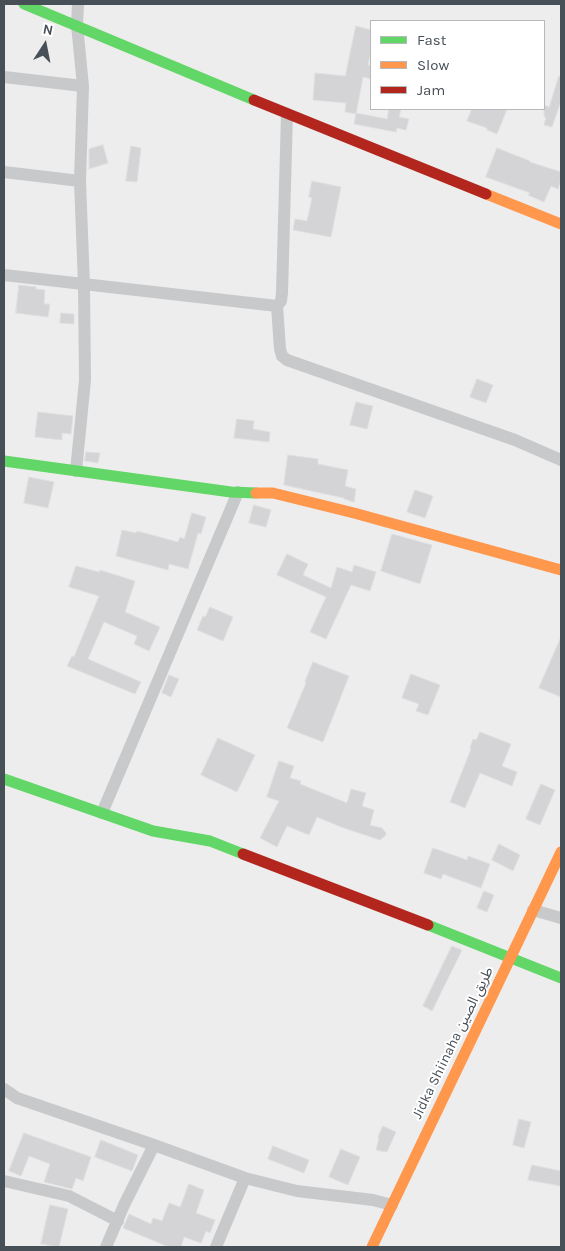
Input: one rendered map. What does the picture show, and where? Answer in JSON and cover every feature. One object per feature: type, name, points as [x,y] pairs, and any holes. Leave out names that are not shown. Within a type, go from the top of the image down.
[{"type":"street","points":[[24,4],[287,114],[561,224]]},
{"type":"street","points":[[76,472],[85,380],[80,181],[83,86],[77,25],[78,4]]},
{"type":"street","points":[[4,77],[83,86]]},
{"type":"street","points":[[287,114],[282,293],[278,306],[282,356],[287,360],[515,440],[561,460]]},
{"type":"street","points":[[4,172],[80,181]]},
{"type":"street","points":[[4,276],[278,306]]},
{"type":"street","points":[[4,461],[238,492],[273,493],[561,570]]},
{"type":"street","points":[[102,813],[238,492]]},
{"type":"street","points":[[4,779],[153,831],[210,842],[432,926],[561,978]]},
{"type":"street","name":"Jidka Shiinaha طريق الصين","points":[[372,1247],[561,852]]},
{"type":"street","points":[[533,910],[561,918]]},
{"type":"street","points":[[4,1089],[17,1098],[245,1178],[297,1191],[373,1200],[392,1205]]},
{"type":"street","points":[[106,1247],[154,1145]]},
{"type":"street","points":[[216,1247],[245,1178]]},
{"type":"street","points":[[4,1181],[69,1196],[118,1220]]},
{"type":"building","points":[[356,26],[370,30],[368,65],[370,66],[370,79],[363,77],[356,114],[345,112],[346,103],[313,100],[315,73],[345,76]]},
{"type":"building","points":[[559,76],[561,76],[561,101],[552,127],[544,125],[546,117],[544,117],[545,105],[549,107]]},
{"type":"building","points":[[389,110],[401,110],[399,117],[409,119],[406,130],[397,128],[396,132],[354,124],[356,113],[387,119]]},
{"type":"building","points":[[472,110],[507,110],[497,134],[487,130],[487,128],[467,121]]},
{"type":"building","points":[[103,145],[108,163],[89,169],[89,149]]},
{"type":"building","points":[[131,146],[141,148],[137,182],[126,181]]},
{"type":"building","points":[[497,148],[530,162],[561,172],[558,189],[551,186],[544,202],[528,195],[530,193],[486,177]]},
{"type":"building","points":[[312,181],[341,187],[331,237],[293,230],[295,219],[307,221],[312,198],[309,197]]},
{"type":"building","points":[[19,285],[45,290],[44,304],[50,304],[48,317],[16,313]]},
{"type":"building","points":[[61,313],[74,314],[74,324],[60,323]]},
{"type":"building","points":[[477,379],[493,385],[486,403],[470,397]]},
{"type":"building","points":[[356,402],[373,406],[367,429],[350,425]]},
{"type":"building","points":[[38,412],[73,416],[71,434],[62,433],[62,440],[35,437]]},
{"type":"building","points":[[237,419],[254,421],[253,429],[270,432],[269,442],[234,438]]},
{"type":"building","points":[[86,452],[100,453],[98,463],[85,461]]},
{"type":"building","points":[[288,455],[318,459],[318,464],[348,470],[345,486],[356,489],[354,502],[344,498],[284,485]]},
{"type":"building","points":[[29,477],[54,482],[48,508],[24,503]]},
{"type":"building","points":[[415,490],[433,496],[425,518],[407,512]]},
{"type":"building","points":[[254,505],[271,510],[266,527],[249,523]]},
{"type":"building","points":[[192,513],[206,517],[201,534],[198,533],[188,569],[169,564],[168,570],[116,556],[122,530],[136,533],[137,531],[178,542],[180,537],[184,539]]},
{"type":"building","points":[[392,534],[432,545],[420,584],[381,571]]},
{"type":"building","points":[[287,554],[308,564],[303,575],[331,588],[337,567],[352,572],[354,565],[376,572],[370,591],[351,585],[326,639],[310,632],[326,597],[277,575]]},
{"type":"building","points":[[76,566],[99,572],[100,570],[135,581],[125,612],[160,627],[149,651],[134,644],[137,636],[104,622],[88,659],[141,682],[135,694],[67,666],[72,656],[74,657],[99,596],[69,587]]},
{"type":"building","points":[[210,607],[233,617],[223,641],[197,630],[203,616],[205,617]]},
{"type":"building","points":[[561,637],[561,697],[539,688]]},
{"type":"building","points":[[313,662],[349,676],[323,742],[287,728]]},
{"type":"building","points":[[411,674],[440,685],[428,715],[416,711],[419,704],[402,698]]},
{"type":"building","points":[[169,675],[179,679],[171,697],[162,693]]},
{"type":"building","points":[[480,732],[511,744],[502,766],[517,772],[512,786],[480,773],[465,808],[450,802],[471,749],[473,739],[476,740]]},
{"type":"building","points":[[218,738],[255,755],[237,792],[201,775]]},
{"type":"building","points":[[279,761],[294,766],[290,778],[301,781],[300,784],[347,803],[351,789],[366,793],[362,806],[374,810],[370,825],[382,828],[386,833],[385,836],[380,840],[317,817],[309,835],[287,826],[277,847],[260,838],[279,801],[267,797]]},
{"type":"building","points":[[541,784],[555,790],[540,825],[526,819]]},
{"type":"building","points":[[499,844],[520,855],[513,871],[492,860]]},
{"type":"building","points":[[433,848],[467,860],[468,856],[490,864],[481,888],[443,874],[441,879],[424,873]]},
{"type":"building","points":[[484,891],[494,895],[487,912],[477,908]]},
{"type":"building","points":[[452,946],[462,950],[432,1011],[423,1006]]},
{"type":"building","points":[[519,1119],[531,1122],[524,1148],[513,1145]]},
{"type":"building","points":[[383,1126],[396,1132],[387,1152],[376,1150],[378,1137]]},
{"type":"building","points":[[24,1133],[91,1157],[83,1181],[76,1178],[72,1189],[44,1182],[50,1164],[29,1156],[21,1176],[9,1171]]},
{"type":"building","points":[[101,1140],[138,1155],[132,1171],[95,1157]]},
{"type":"building","points":[[273,1146],[309,1160],[304,1173],[268,1159]]},
{"type":"building","points":[[341,1149],[360,1157],[348,1185],[329,1177]]},
{"type":"building","points":[[532,1165],[561,1171],[561,1186],[528,1180]]},
{"type":"building","points":[[189,1184],[204,1190],[196,1213],[215,1220],[210,1233],[206,1231],[201,1243],[184,1237],[181,1247],[169,1247],[123,1228],[129,1214],[151,1224],[153,1218],[162,1221],[169,1203],[180,1207]]},
{"type":"building","points":[[50,1205],[68,1209],[59,1247],[41,1244]]},
{"type":"traffic: fast","points":[[24,4],[254,100]]},
{"type":"traffic: fast","points":[[4,461],[231,492],[256,493]]},
{"type":"traffic: fast","points":[[4,779],[153,831],[210,841],[243,854]]},
{"type":"traffic: fast","points":[[428,925],[561,978]]},
{"type":"traffic: slow","points":[[486,194],[561,224]]},
{"type":"traffic: slow","points":[[256,493],[273,493],[354,513],[561,570]]},
{"type":"traffic: slow","points":[[372,1247],[561,852]]},
{"type":"traffic: jam","points":[[254,100],[486,194]]},
{"type":"traffic: jam","points":[[243,854],[428,925]]}]
